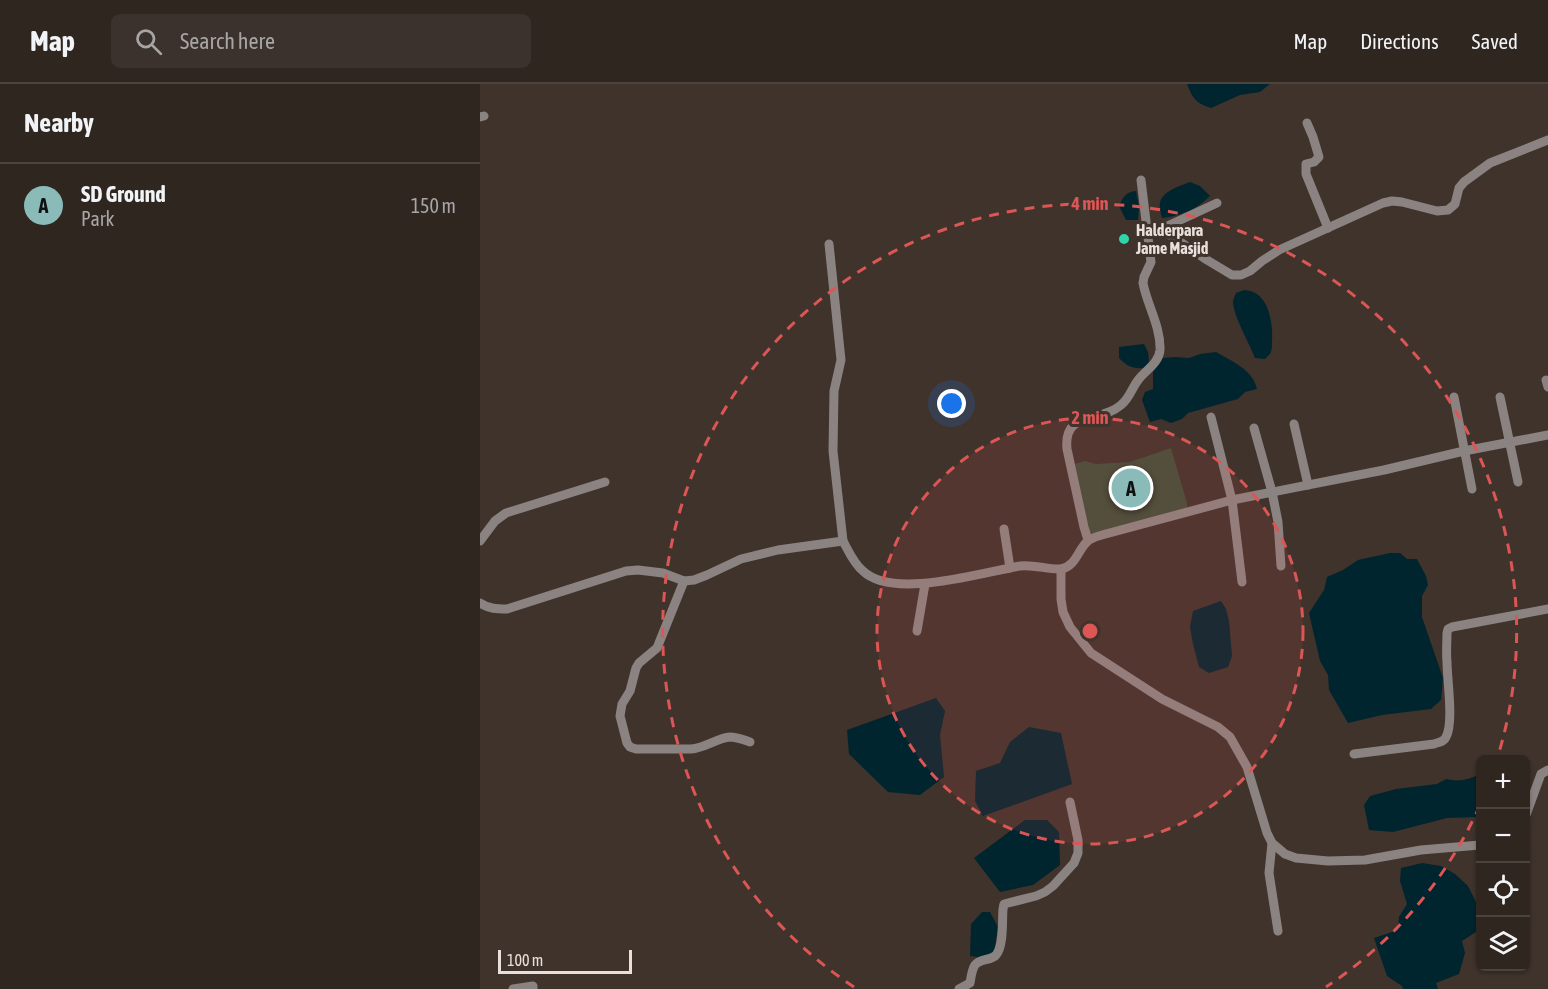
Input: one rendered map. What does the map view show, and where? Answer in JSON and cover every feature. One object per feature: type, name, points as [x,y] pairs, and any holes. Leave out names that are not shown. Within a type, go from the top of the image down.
[{"type":"street","points":[[1306,123],[1319,157],[1314,162],[1306,164],[1306,174],[1328,228]]},
{"type":"street","points":[[1148,231],[1161,229],[1232,275],[1241,274],[1250,271],[1279,250],[1383,203],[1402,202],[1437,211],[1448,210],[1455,204],[1459,188],[1464,182],[1491,163],[1548,140]]},
{"type":"street","points":[[1088,540],[1066,437],[1069,429],[1076,423],[1113,411],[1121,406],[1137,380],[1158,359],[1160,352],[1158,330],[1143,283],[1151,262],[1141,180]]},
{"type":"street","points":[[1161,229],[1217,203]]},
{"type":"street","points":[[829,244],[841,360],[834,391],[833,451],[843,541],[863,572],[891,583],[925,584],[975,577],[1024,566],[1061,568],[1073,563],[1088,540],[1102,535],[1232,500],[1548,435]]},
{"type":"street","points":[[1454,397],[1472,489]]},
{"type":"street","points":[[1500,397],[1518,482]]},
{"type":"street","points":[[1211,417],[1232,500],[1242,582]]},
{"type":"street","points":[[1294,424],[1308,485]]},
{"type":"street","points":[[1254,428],[1278,522],[1281,566]]},
{"type":"street","points":[[480,541],[495,521],[506,513],[605,482]]},
{"type":"street","points":[[1004,529],[1010,568]]},
{"type":"street","points":[[480,603],[495,609],[507,609],[632,570],[663,573],[684,581],[694,580],[741,559],[778,550],[843,541]]},
{"type":"street","points":[[1061,568],[1061,599],[1070,627],[1091,653],[1162,699],[1218,727],[1230,737],[1247,767],[1263,822],[1272,843],[1285,854],[1296,858],[1328,861],[1365,860],[1421,850],[1476,845]]},
{"type":"street","points":[[684,581],[657,648],[639,663],[630,691],[622,704],[620,716],[627,743],[636,749],[697,749],[728,737],[750,742]]},
{"type":"street","points":[[917,631],[925,584]]},
{"type":"street","points":[[1354,754],[1434,744],[1446,738],[1450,716],[1448,628],[1548,609]]},
{"type":"street","points":[[1528,809],[1541,774],[1548,770]]},
{"type":"street","points":[[959,989],[970,983],[976,964],[996,956],[999,951],[1004,904],[1045,892],[1074,863],[1078,853],[1078,840],[1070,802]]},
{"type":"street","points":[[1272,843],[1269,873],[1278,931]]},
{"type":"street","points":[[513,989],[533,986],[533,989]]},
{"type":"green space","points":[[1171,448],[1187,509],[1090,536],[1074,464],[1085,461],[1096,464],[1130,462]]},
{"type":"water","points":[[1187,84],[1270,84],[1260,92],[1240,95],[1211,108],[1196,100]]},
{"type":"water","points":[[1190,182],[1200,186],[1210,196],[1200,205],[1188,211],[1162,218],[1160,205],[1164,195]]},
{"type":"water","points":[[1136,191],[1139,208],[1138,220],[1126,220],[1119,206],[1125,196]]},
{"type":"water","points":[[1244,290],[1259,296],[1268,309],[1272,326],[1272,346],[1271,353],[1265,359],[1255,358],[1234,308],[1236,293]]},
{"type":"water","points":[[1144,344],[1149,362],[1144,368],[1130,366],[1119,358],[1119,347]]},
{"type":"water","points":[[1216,352],[1246,371],[1255,382],[1257,389],[1245,392],[1238,399],[1188,413],[1182,419],[1171,423],[1161,419],[1150,422],[1142,400],[1145,392],[1153,389],[1153,372],[1163,358],[1189,358]]},
{"type":"water","points":[[1400,553],[1407,559],[1417,559],[1426,576],[1428,585],[1422,596],[1422,617],[1443,678],[1441,700],[1431,709],[1382,715],[1348,723],[1329,690],[1328,675],[1320,661],[1309,613],[1324,590],[1327,577],[1358,560]]},
{"type":"water","points":[[1221,601],[1229,621],[1232,656],[1228,667],[1209,673],[1199,667],[1190,627],[1193,611]]},
{"type":"water","points":[[936,698],[945,711],[940,735],[944,777],[920,795],[888,792],[849,754],[847,730]]},
{"type":"water","points":[[1029,727],[1061,733],[1072,784],[983,816],[975,801],[976,771],[1000,763],[1010,742]]},
{"type":"water","points":[[1476,776],[1476,817],[1447,818],[1393,832],[1369,830],[1364,805],[1370,796],[1396,789],[1437,784],[1446,779]]},
{"type":"water","points":[[1025,820],[1047,820],[1059,832],[1060,865],[1033,885],[1000,892],[974,858]]},
{"type":"water","points":[[1422,863],[1441,866],[1455,874],[1468,886],[1476,902],[1476,932],[1462,941],[1465,953],[1459,974],[1436,983],[1438,989],[1403,989],[1387,976],[1374,938],[1398,930],[1399,917],[1407,904],[1400,881],[1401,868]]},
{"type":"water","points":[[982,912],[990,912],[998,927],[993,959],[970,956],[971,924]]},
{"type":"place","name":"Halderpara Jame Masjid","points":[[1124,239]]},
{"type":"place","name":"SD Ground","points":[[1131,488]]}]
